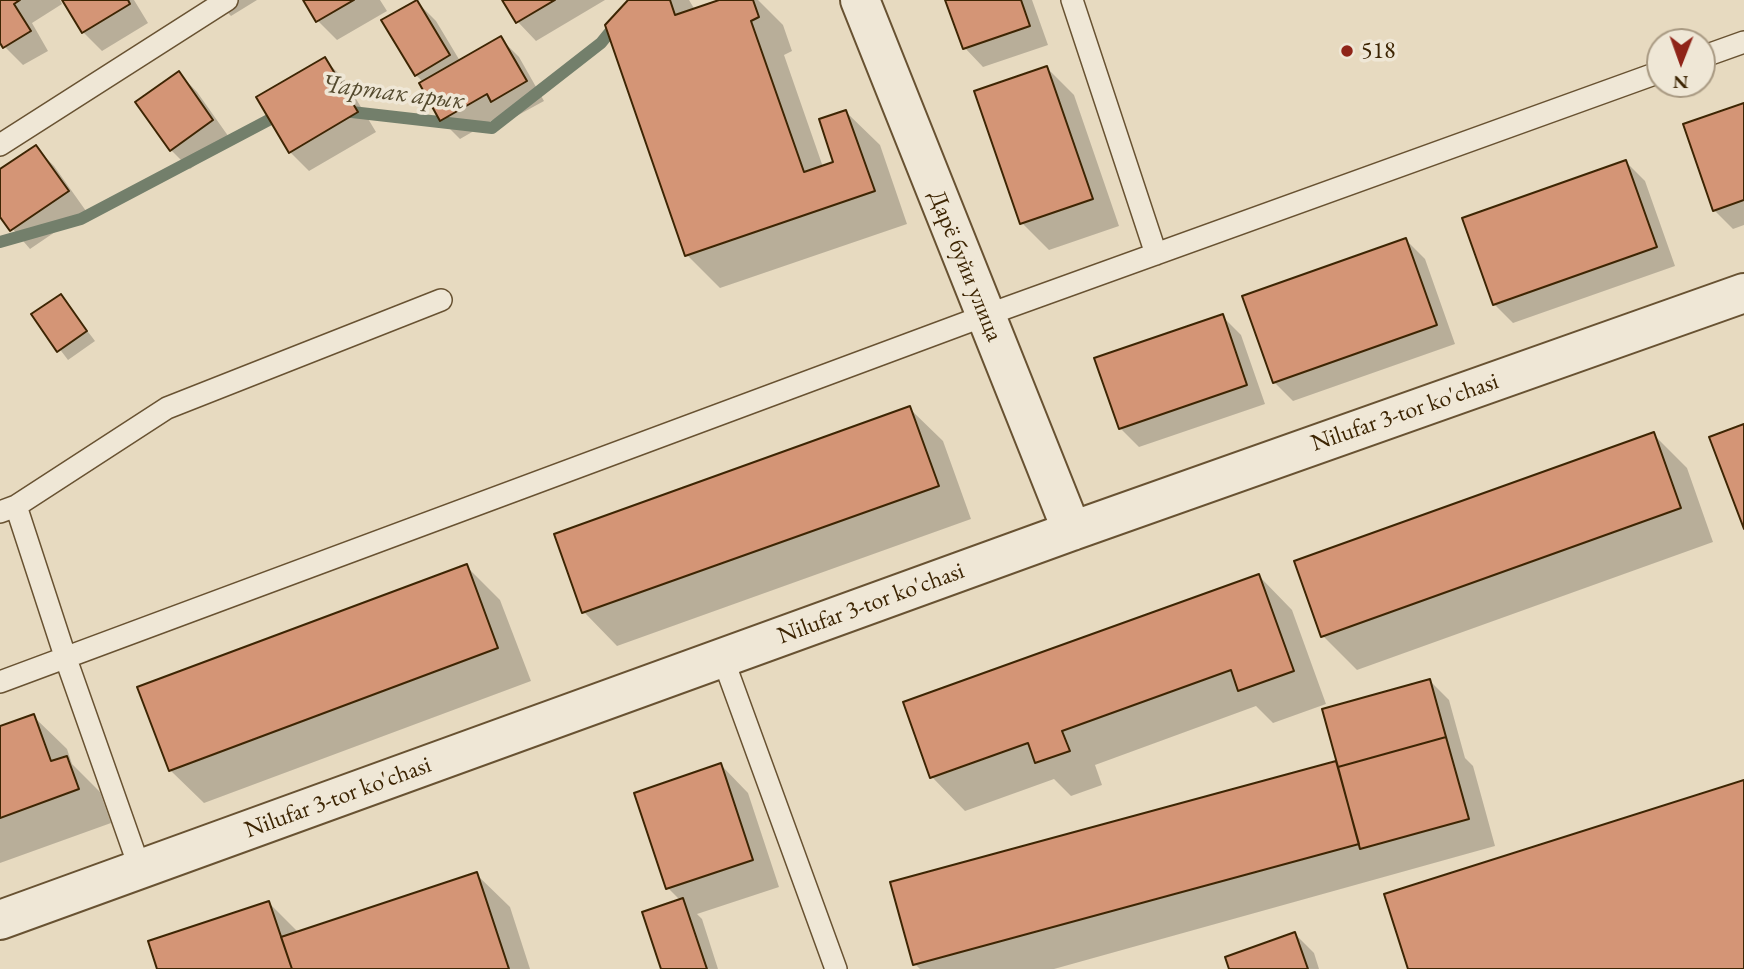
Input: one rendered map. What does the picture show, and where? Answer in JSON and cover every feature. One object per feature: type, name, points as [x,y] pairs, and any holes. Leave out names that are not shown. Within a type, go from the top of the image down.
[{"type":"street","name":"Дарё буйи улица","points":[[860,0],[1072,531]]},
{"type":"street","name":"Nilufar 3-tor ko'chasi","points":[[0,919],[1072,531],[1744,293]]},
{"type":"lane","points":[[0,145],[227,0]]},
{"type":"lane","points":[[1072,0],[1156,254]]},
{"type":"lane","points":[[1716,52],[1744,42]]},
{"type":"lane","points":[[0,682],[984,316],[1646,77]]},
{"type":"lane","points":[[140,869],[66,659],[8,509],[167,408],[441,300]]},
{"type":"lane","points":[[723,659],[836,969]]},
{"type":"building","points":[[0,0],[20,0],[14,4],[31,31],[3,48],[0,43]]},
{"type":"building","points":[[62,0],[128,0],[130,4],[82,33]]},
{"type":"building","points":[[303,0],[354,0],[316,22]]},
{"type":"building","points":[[417,0],[450,55],[415,76],[381,20]]},
{"type":"building","points":[[502,0],[555,0],[516,23]]},
{"type":"building","points":[[628,0],[670,0],[675,15],[719,0],[753,0],[759,17],[751,21],[804,172],[833,162],[819,119],[846,110],[875,191],[685,256],[605,25]]},
{"type":"building","points":[[945,0],[1021,0],[1030,26],[963,49]]},
{"type":"building","points":[[501,36],[527,81],[491,102],[487,94],[440,121],[419,83]]},
{"type":"building","points":[[325,57],[358,112],[289,153],[256,97]]},
{"type":"building","points":[[1047,66],[1093,199],[1020,224],[974,91]]},
{"type":"building","points":[[179,71],[213,120],[170,151],[135,102]]},
{"type":"building","points":[[1744,103],[1744,200],[1713,211],[1683,124]]},
{"type":"building","points":[[36,145],[69,191],[10,231],[0,217],[0,169]]},
{"type":"building","points":[[1626,160],[1657,247],[1493,305],[1462,218]]},
{"type":"building","points":[[1406,238],[1437,325],[1273,383],[1242,296]]},
{"type":"building","points":[[61,294],[87,331],[57,352],[31,314]]},
{"type":"building","points":[[1223,314],[1247,385],[1119,429],[1094,358]]},
{"type":"building","points":[[910,406],[939,486],[582,613],[554,534]]},
{"type":"building","points":[[1744,424],[1744,529],[1709,437]]},
{"type":"building","points":[[1654,432],[1681,508],[1321,637],[1294,561]]},
{"type":"building","points":[[467,564],[498,648],[169,771],[137,687]]},
{"type":"building","points":[[1259,574],[1294,671],[1238,691],[1231,670],[1062,731],[1070,751],[1035,763],[1028,743],[930,778],[903,702]]},
{"type":"building","points":[[1430,679],[1446,737],[1338,767],[1322,709]]},
{"type":"building","points":[[34,714],[51,761],[67,756],[79,789],[0,818],[0,726]]},
{"type":"building","points":[[1446,737],[1469,819],[1360,849],[1338,767]]},
{"type":"building","points":[[1336,761],[1359,844],[913,965],[890,882]]},
{"type":"building","points":[[721,763],[753,860],[666,889],[634,793]]},
{"type":"building","points":[[1744,780],[1744,969],[1408,969],[1384,894]]},
{"type":"building","points":[[477,872],[509,969],[292,969],[281,937]]},
{"type":"building","points":[[683,898],[707,969],[661,969],[642,912]]},
{"type":"building","points":[[269,901],[292,969],[157,969],[148,941]]},
{"type":"building","points":[[1295,932],[1308,969],[1229,969],[1225,957]]},
{"type":"waterway","name":"Чартак арык","points":[[343,111],[492,128],[601,43],[636,0]]},
{"type":"waterway","name":"Чартак арык","points":[[0,242],[81,219],[282,113]]},
{"type":"place","name":"518","points":[[1347,51]]}]
